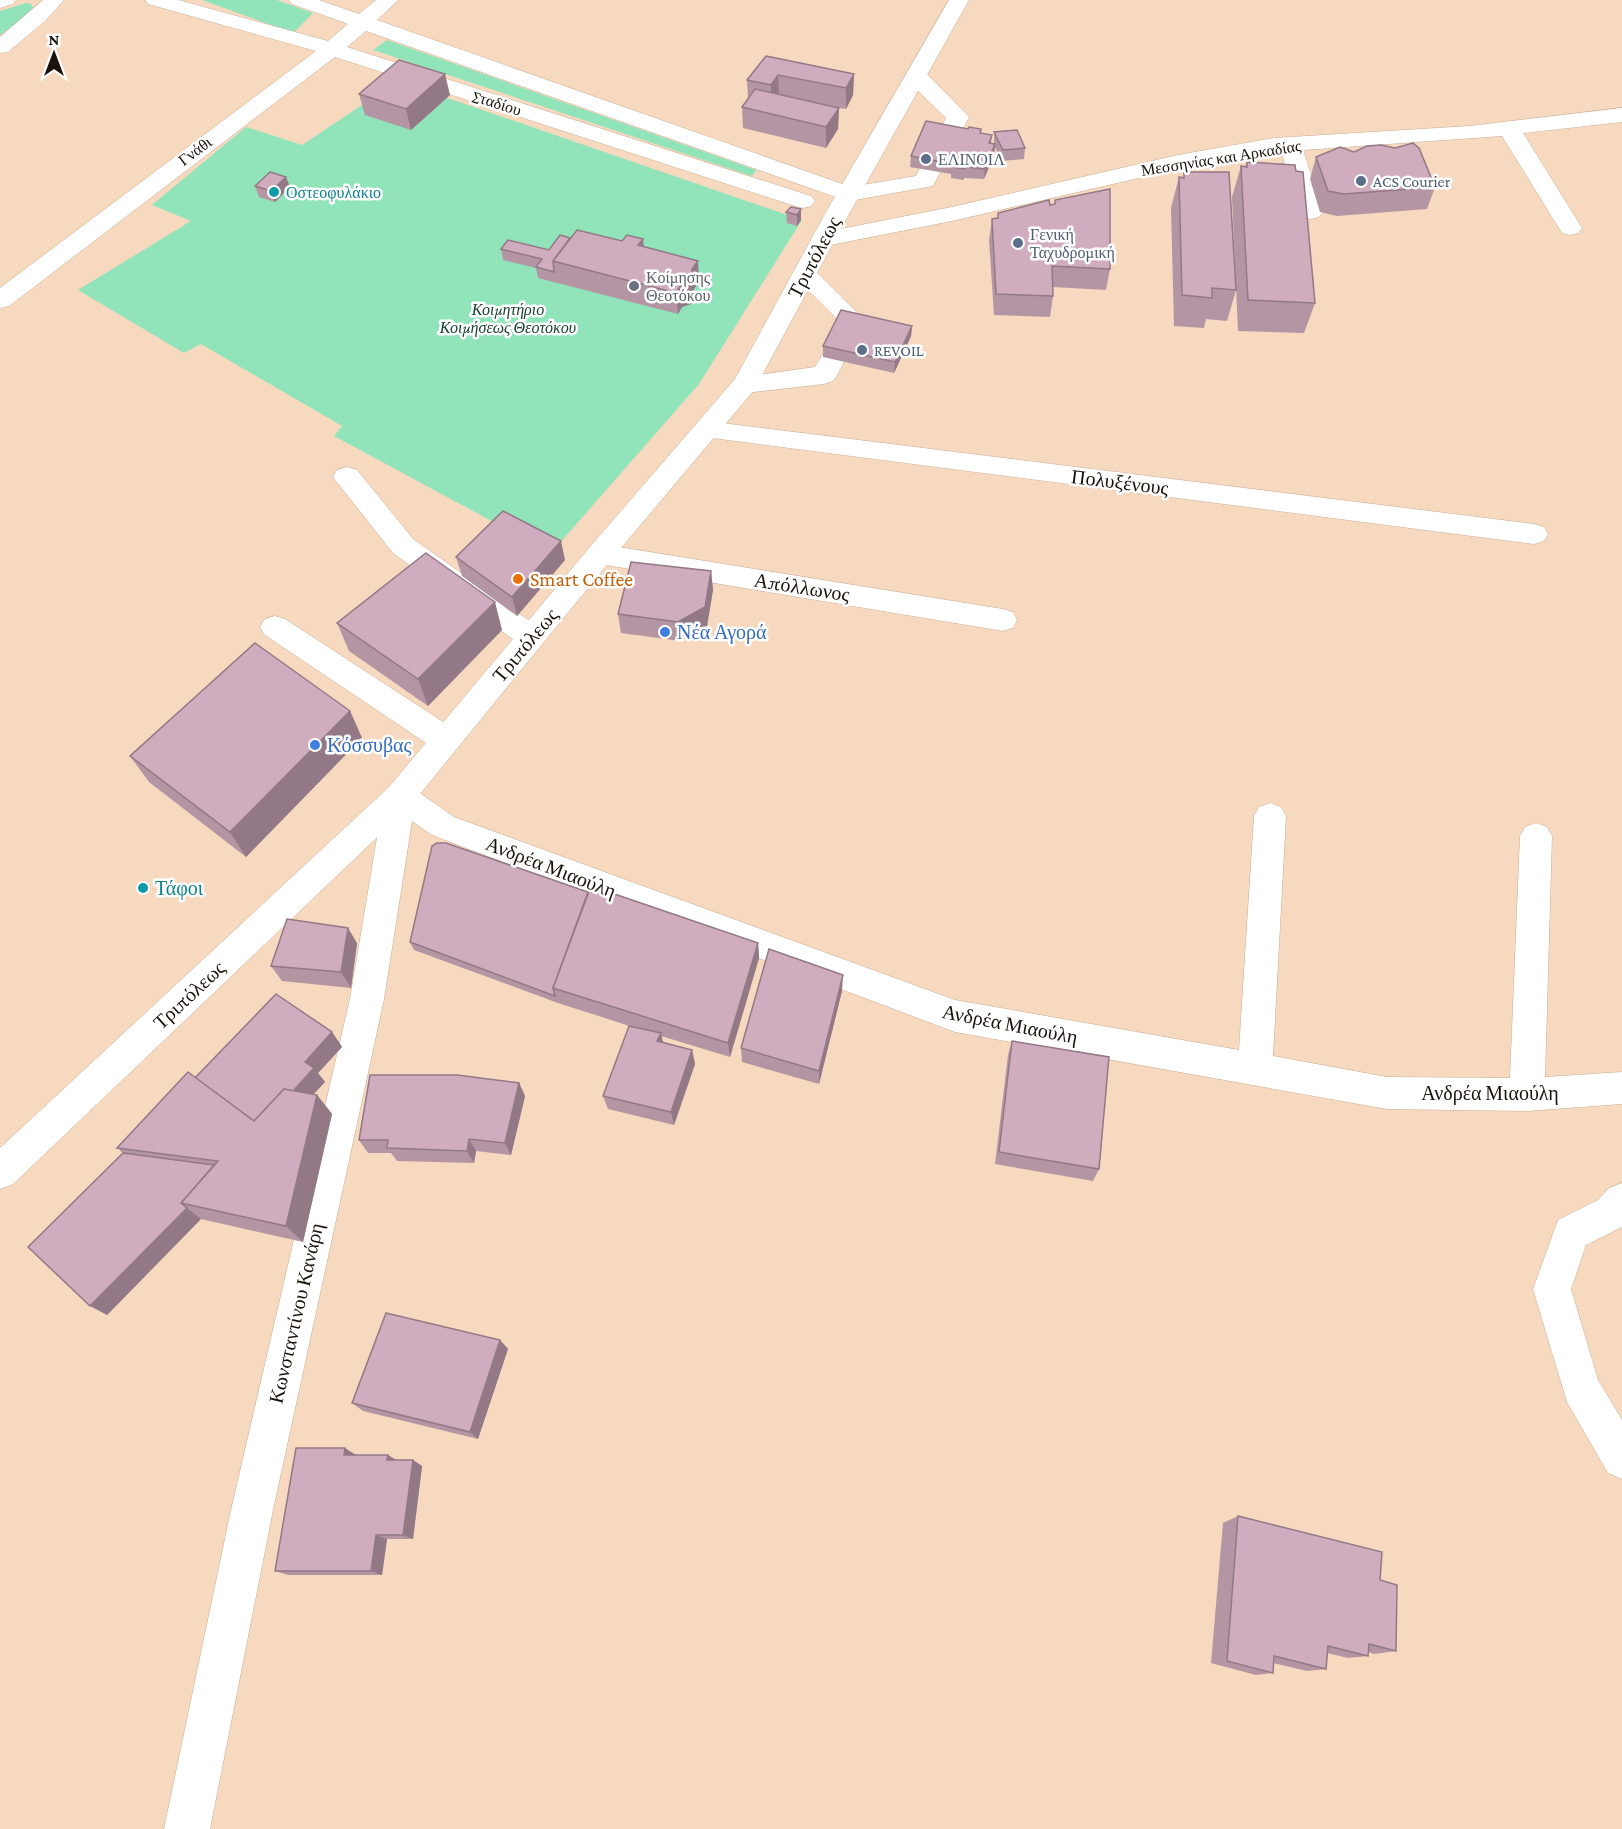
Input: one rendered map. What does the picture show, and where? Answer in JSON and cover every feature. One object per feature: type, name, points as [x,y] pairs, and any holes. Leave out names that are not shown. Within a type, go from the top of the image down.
[{"type":"street","points":[[0,2],[6,0]]},
{"type":"street","points":[[0,47],[38,17],[54,0]]},
{"type":"street","name":"Σταδίου","points":[[155,0],[332,49],[843,203]]},
{"type":"street","name":"Σταδίου","points":[[299,0],[843,203]]},
{"type":"street","name":"Γνάθι","points":[[5,286],[332,49],[388,0]]},
{"type":"street","name":"Τριπόλεως","points":[[0,1172],[400,796],[600,554],[745,384],[806,276],[843,203],[959,0]]},
{"type":"street","points":[[843,203],[925,181],[958,117],[916,76]]},
{"type":"street","name":"Μεσσηνίας και Αρκαδίας","points":[[825,239],[1178,162],[1290,144],[1508,128],[1622,115]]},
{"type":"street","points":[[1508,128],[1570,228]]},
{"type":"street","points":[[1290,144],[1311,212]]},
{"type":"street","points":[[925,181],[952,213]]},
{"type":"street","points":[[745,384],[824,375],[854,321],[806,276]]},
{"type":"street","name":"Πολυξένους","points":[[706,430],[1533,534]]},
{"type":"street","points":[[347,477],[403,546],[531,638]]},
{"type":"street","name":"Απόλλωνος","points":[[600,554],[1004,620]]},
{"type":"street","points":[[275,627],[446,740]]},
{"type":"street","name":"Ανδρέα Μιαούλη","points":[[400,796],[443,826],[955,1016],[1387,1093],[1527,1095],[1622,1088]]},
{"type":"street","name":"Κωνσταντίνου Κανάρη","points":[[187,1829],[252,1510],[367,999],[400,796]]},
{"type":"street","points":[[1255,1068],[1270,816]]},
{"type":"street","points":[[1527,1095],[1536,836]]},
{"type":"street","points":[[1622,1201],[1611,1213],[1571,1233],[1552,1289],[1581,1388],[1622,1459]]},
{"type":"green space","points":[[202,0],[277,0],[313,13],[293,33]]},
{"type":"green space","points":[[26,3],[31,4],[34,9],[31,13],[0,35],[0,11]]},
{"type":"green space","points":[[387,40],[756,170],[752,176],[373,50]]},
{"type":"green space","name":"Κοιμητήριο Κοιμήσεως Θεοτόκου","points":[[398,81],[802,220],[699,384],[551,553],[334,436],[342,426],[201,344],[184,353],[78,290],[191,221],[152,205],[246,127],[302,145]]},
{"type":"building","points":[[766,56],[854,74],[846,88],[778,75],[771,85],[747,80]]},
{"type":"building","points":[[399,60],[445,74],[406,109],[359,94]]},
{"type":"building","points":[[755,89],[839,108],[826,127],[742,107]]},
{"type":"building","points":[[926,121],[968,129],[969,127],[981,129],[980,133],[992,135],[989,143],[995,144],[985,169],[952,167],[953,164],[911,156]]},
{"type":"building","points":[[1017,130],[1025,148],[1003,150],[994,132]]},
{"type":"building","points":[[1413,143],[1419,148],[1435,187],[1344,194],[1328,191],[1316,157],[1340,147],[1354,152],[1367,146],[1381,145],[1395,148]]},
{"type":"building","points":[[1247,162],[1295,165],[1296,171],[1303,172],[1315,303],[1248,300],[1241,166],[1247,167]]},
{"type":"building","points":[[270,172],[286,177],[271,191],[255,186]]},
{"type":"building","points":[[1184,172],[1229,172],[1236,290],[1212,288],[1212,298],[1182,295],[1179,177],[1184,178]]},
{"type":"building","points":[[1110,189],[1110,269],[1052,266],[1053,296],[996,294],[992,219],[998,218],[998,213],[1049,200],[1050,205],[1055,204],[1055,200]]},
{"type":"building","points":[[791,207],[801,209],[797,215],[786,212]]},
{"type":"building","points":[[577,230],[622,241],[627,235],[643,239],[638,245],[698,261],[692,269],[693,276],[689,283],[680,286],[676,293],[553,261]]},
{"type":"building","points":[[560,235],[570,238],[553,261],[554,272],[536,267],[542,259],[501,249],[508,240],[549,250]]},
{"type":"building","points":[[841,310],[912,326],[895,362],[823,346]]},
{"type":"building","points":[[503,511],[561,541],[512,597],[456,557]]},
{"type":"building","points":[[426,553],[495,602],[418,679],[337,623]]},
{"type":"building","points":[[631,562],[711,571],[705,607],[678,622],[618,614]]},
{"type":"building","points":[[255,643],[350,711],[230,832],[130,756]]},
{"type":"building","points":[[437,843],[446,843],[588,892],[553,988],[555,996],[410,942],[432,846]]},
{"type":"building","points":[[591,886],[758,943],[728,1043],[553,988]]},
{"type":"building","points":[[287,919],[348,928],[341,972],[271,966]]},
{"type":"building","points":[[769,949],[843,975],[819,1071],[741,1048]]},
{"type":"building","points":[[276,994],[332,1032],[305,1062],[314,1068],[293,1091],[284,1089],[254,1121],[195,1078]]},
{"type":"building","points":[[629,1026],[661,1033],[657,1041],[692,1050],[671,1112],[603,1096]]},
{"type":"building","points":[[1012,1041],[1109,1057],[1099,1169],[999,1152]]},
{"type":"building","points":[[188,1072],[254,1121],[284,1089],[317,1095],[286,1226],[181,1203],[218,1161],[117,1148]]},
{"type":"building","points":[[370,1075],[457,1075],[519,1083],[505,1143],[469,1139],[467,1151],[387,1148],[388,1140],[359,1140]]},
{"type":"building","points":[[123,1153],[214,1165],[181,1203],[187,1208],[90,1306],[28,1247]]},
{"type":"building","points":[[386,1313],[500,1340],[470,1432],[352,1403]]},
{"type":"building","points":[[296,1448],[345,1448],[344,1455],[388,1455],[387,1460],[413,1460],[403,1535],[376,1535],[371,1571],[275,1571]]},
{"type":"building","points":[[1238,1516],[1382,1552],[1380,1580],[1397,1585],[1396,1651],[1369,1644],[1368,1656],[1328,1646],[1326,1669],[1274,1656],[1273,1673],[1227,1661]]},
{"type":"place","name":"ΕΛΙΝΟΙΛ","points":[[926,159]]},
{"type":"place","name":"ACS Courier","points":[[1361,181]]},
{"type":"place","name":"Οστεοφυλάκιο","points":[[274,192]]},
{"type":"place","name":"Γενική Ταχυδρομική","points":[[1018,243]]},
{"type":"place","name":"Κοίμησης Θεοτόκου","points":[[634,286]]},
{"type":"place","name":"REVOIL","points":[[862,350]]},
{"type":"place","name":"Smart Coffee","points":[[518,579]]},
{"type":"place","name":"Νέα Αγορά","points":[[665,632]]},
{"type":"place","name":"Κόσσυβας","points":[[315,745]]},
{"type":"place","name":"Τάφοι","points":[[143,888]]}]
